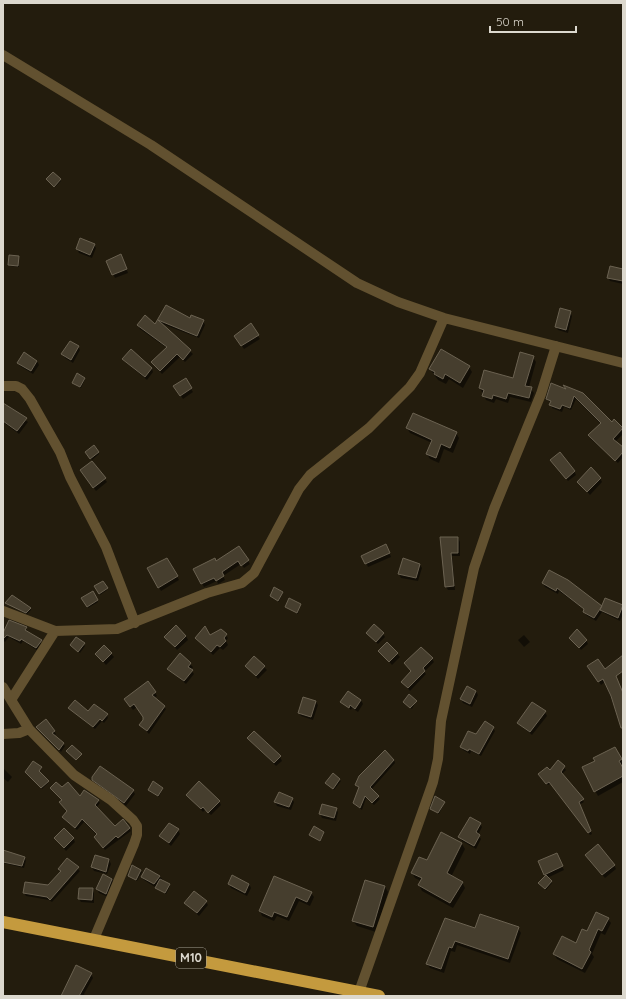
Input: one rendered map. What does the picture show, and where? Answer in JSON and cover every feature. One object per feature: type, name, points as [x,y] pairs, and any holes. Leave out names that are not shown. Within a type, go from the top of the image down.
[{"type":"highway","name":"M10","points":[[3,922],[380,996]]},
{"type":"street","points":[[3,55],[151,145],[357,283],[398,302],[444,318],[623,363]]},
{"type":"street","points":[[3,611],[55,632],[118,628],[135,623],[207,593],[242,583],[254,572],[299,489],[310,475],[369,428],[410,387],[420,373],[444,318]]},
{"type":"street","points":[[359,992],[433,782],[438,759],[441,721],[474,568],[494,509],[541,394],[556,346]]},
{"type":"street","points":[[3,386],[16,386],[22,389],[30,399],[60,452],[70,477],[106,547],[135,623]]},
{"type":"street","points":[[11,700],[55,632]]},
{"type":"street","points":[[3,687],[29,729],[74,775],[111,800],[133,820],[137,826],[137,835],[134,844],[94,939]]},
{"type":"street","points":[[3,734],[29,729]]},
{"type":"building","points":[[53,172],[61,179],[54,187],[46,179]]},
{"type":"building","points":[[80,238],[95,244],[90,255],[76,249]]},
{"type":"building","points":[[121,254],[127,269],[112,275],[106,261]]},
{"type":"building","points":[[9,255],[19,256],[18,266],[8,265]]},
{"type":"building","points":[[610,266],[623,269],[623,281],[607,278]]},
{"type":"building","points":[[166,305],[190,318],[191,315],[204,320],[197,336],[158,320],[191,350],[183,360],[177,354],[160,371],[151,362],[167,347],[137,325],[145,315],[155,324]]},
{"type":"building","points":[[560,308],[571,311],[566,330],[555,327]]},
{"type":"building","points":[[251,323],[259,335],[241,346],[234,336]]},
{"type":"building","points":[[70,341],[79,346],[71,360],[61,354]]},
{"type":"building","points":[[131,349],[152,368],[145,377],[122,359]]},
{"type":"building","points":[[441,349],[470,366],[460,383],[445,374],[443,379],[429,369]]},
{"type":"building","points":[[24,352],[37,361],[31,371],[17,363]]},
{"type":"building","points":[[520,352],[534,356],[525,386],[532,387],[529,398],[508,393],[506,399],[493,395],[492,399],[482,396],[484,390],[479,388],[484,370],[513,378]]},
{"type":"building","points":[[77,373],[85,378],[80,387],[72,383]]},
{"type":"building","points":[[186,378],[192,388],[180,396],[173,386]]},
{"type":"building","points":[[551,383],[566,389],[563,385],[583,393],[612,422],[614,419],[623,428],[613,439],[623,447],[623,452],[615,461],[588,435],[601,423],[574,396],[570,408],[562,405],[560,409],[549,405],[551,401],[546,399]]},
{"type":"building","points":[[3,403],[27,418],[17,431],[3,421]]},
{"type":"building","points":[[413,413],[457,432],[450,448],[441,444],[436,458],[426,454],[432,440],[406,428]]},
{"type":"building","points":[[94,445],[99,452],[90,459],[85,452]]},
{"type":"building","points":[[560,452],[575,471],[566,479],[550,460]]},
{"type":"building","points":[[92,461],[106,478],[93,488],[80,470]]},
{"type":"building","points":[[591,467],[601,478],[587,492],[577,482]]},
{"type":"building","points":[[440,537],[458,537],[458,553],[451,553],[454,586],[445,587]]},
{"type":"building","points":[[386,544],[390,553],[365,564],[361,556]]},
{"type":"building","points":[[239,546],[249,560],[241,566],[238,561],[222,572],[224,576],[216,581],[214,578],[201,584],[193,569],[215,558],[216,561]]},
{"type":"building","points":[[167,558],[178,576],[158,588],[147,568]]},
{"type":"building","points":[[403,558],[420,564],[416,578],[398,574]]},
{"type":"building","points":[[549,570],[568,580],[602,606],[594,618],[583,612],[584,609],[557,588],[556,591],[542,583]]},
{"type":"building","points":[[103,581],[108,588],[99,594],[94,586]]},
{"type":"building","points":[[274,587],[283,592],[278,601],[270,596]]},
{"type":"building","points":[[93,591],[98,600],[87,607],[81,598]]},
{"type":"building","points":[[12,595],[31,608],[26,613],[5,603]]},
{"type":"building","points":[[289,598],[301,604],[297,613],[285,607]]},
{"type":"building","points":[[605,598],[623,605],[618,618],[600,610]]},
{"type":"building","points":[[9,620],[27,627],[25,630],[42,640],[36,648],[21,639],[20,641],[7,635],[3,639],[3,633]]},
{"type":"building","points":[[374,624],[384,633],[376,642],[366,633]]},
{"type":"building","points":[[176,625],[186,636],[175,647],[164,637]]},
{"type":"building","points":[[205,626],[210,635],[221,629],[227,634],[224,638],[226,641],[220,647],[217,645],[211,652],[195,638]]},
{"type":"building","points":[[577,629],[587,640],[579,648],[569,638]]},
{"type":"building","points":[[76,637],[85,643],[78,652],[70,645]]},
{"type":"building","points":[[387,642],[398,653],[389,662],[378,651]]},
{"type":"building","points":[[104,645],[112,653],[103,662],[95,654]]},
{"type":"building","points":[[421,647],[433,658],[423,668],[425,671],[408,688],[401,682],[411,671],[404,663]]},
{"type":"building","points":[[180,653],[191,663],[188,667],[193,670],[184,681],[167,669]]},
{"type":"building","points":[[623,655],[623,671],[616,676],[623,693],[623,728],[621,728],[611,696],[603,679],[598,682],[587,666],[598,659],[605,669]]},
{"type":"building","points":[[254,656],[265,666],[256,676],[245,666]]},
{"type":"building","points":[[148,681],[156,692],[152,695],[165,706],[147,731],[139,725],[143,720],[143,717],[134,704],[130,707],[124,699]]},
{"type":"building","points":[[467,686],[476,691],[470,704],[460,699]]},
{"type":"building","points":[[348,691],[361,700],[355,709],[350,705],[349,708],[340,702]]},
{"type":"building","points":[[409,694],[417,701],[410,708],[403,702]]},
{"type":"building","points":[[303,697],[316,701],[311,717],[298,713]]},
{"type":"building","points":[[75,700],[88,711],[94,704],[108,714],[102,721],[100,719],[93,727],[68,708]]},
{"type":"building","points":[[532,702],[546,711],[530,732],[517,723]]},
{"type":"building","points":[[46,719],[55,731],[52,733],[64,743],[59,750],[36,727]]},
{"type":"building","points":[[485,721],[494,727],[479,754],[469,749],[468,751],[460,747],[468,731],[476,734]]},
{"type":"building","points":[[254,731],[281,756],[274,763],[247,738]]},
{"type":"building","points":[[72,745],[82,754],[76,760],[66,751]]},
{"type":"building","points":[[615,747],[622,759],[619,761],[623,768],[623,776],[594,792],[582,767],[595,761],[593,758]]},
{"type":"building","points":[[385,750],[394,760],[370,787],[379,796],[372,803],[365,796],[360,808],[353,803],[359,787],[355,785],[359,776]]},
{"type":"building","points":[[558,760],[565,766],[561,772],[584,799],[579,802],[591,831],[588,833],[549,782],[546,784],[538,774],[547,767],[550,770]]},
{"type":"building","points":[[33,761],[42,767],[39,771],[49,781],[41,788],[25,772]]},
{"type":"building","points":[[100,766],[134,790],[124,803],[92,780],[92,777]]},
{"type":"building","points":[[333,773],[340,779],[333,789],[325,783]]},
{"type":"building","points":[[153,781],[163,788],[158,796],[148,790]]},
{"type":"building","points":[[199,781],[220,801],[208,813],[203,807],[201,809],[186,795]]},
{"type":"building","points":[[56,782],[62,787],[68,782],[80,796],[84,790],[99,800],[95,805],[115,826],[123,819],[130,828],[118,838],[116,836],[103,848],[94,837],[97,834],[82,819],[75,828],[62,817],[67,811],[59,802],[62,800],[50,788]]},
{"type":"building","points":[[279,792],[293,798],[289,807],[274,802]]},
{"type":"building","points":[[435,796],[445,802],[438,813],[430,809]]},
{"type":"building","points":[[322,804],[337,808],[334,818],[319,814]]},
{"type":"building","points":[[470,817],[481,823],[476,832],[480,835],[474,846],[458,837]]},
{"type":"building","points":[[169,823],[179,829],[169,843],[159,836]]},
{"type":"building","points":[[314,826],[324,832],[320,841],[309,835]]},
{"type":"building","points":[[64,828],[74,838],[64,848],[54,838]]},
{"type":"building","points":[[441,832],[462,843],[447,873],[463,882],[450,903],[418,885],[422,878],[411,873],[419,857],[427,860]]},
{"type":"building","points":[[598,844],[615,865],[602,875],[585,855]]},
{"type":"building","points":[[3,850],[25,857],[22,866],[3,862]]},
{"type":"building","points":[[557,853],[563,866],[544,875],[538,861]]},
{"type":"building","points":[[95,855],[109,859],[106,872],[91,867]]},
{"type":"building","points":[[67,858],[79,867],[50,900],[47,897],[23,893],[25,882],[48,885],[61,871],[58,869]]},
{"type":"building","points":[[132,865],[141,870],[136,880],[128,876]]},
{"type":"building","points":[[146,868],[160,876],[154,884],[141,877]]},
{"type":"building","points":[[103,874],[112,879],[106,894],[96,889]]},
{"type":"building","points":[[232,875],[249,884],[245,893],[228,884]]},
{"type":"building","points":[[546,875],[552,881],[545,889],[538,883]]},
{"type":"building","points":[[274,876],[312,892],[307,902],[296,897],[287,917],[274,912],[272,917],[259,911]]},
{"type":"building","points":[[160,879],[170,884],[165,893],[155,888]]},
{"type":"building","points":[[365,880],[385,886],[373,927],[352,921]]},
{"type":"building","points":[[79,888],[93,888],[92,900],[78,899]]},
{"type":"building","points":[[194,891],[207,901],[197,913],[184,903]]},
{"type":"building","points":[[596,912],[609,918],[602,931],[598,929],[589,950],[591,952],[582,969],[553,954],[562,936],[576,943],[582,929],[587,931]]},
{"type":"building","points":[[480,914],[519,927],[508,959],[455,941],[452,948],[449,947],[441,969],[426,964],[445,918],[475,928]]},
{"type":"building","points":[[76,965],[92,973],[79,996],[61,996]]}]
